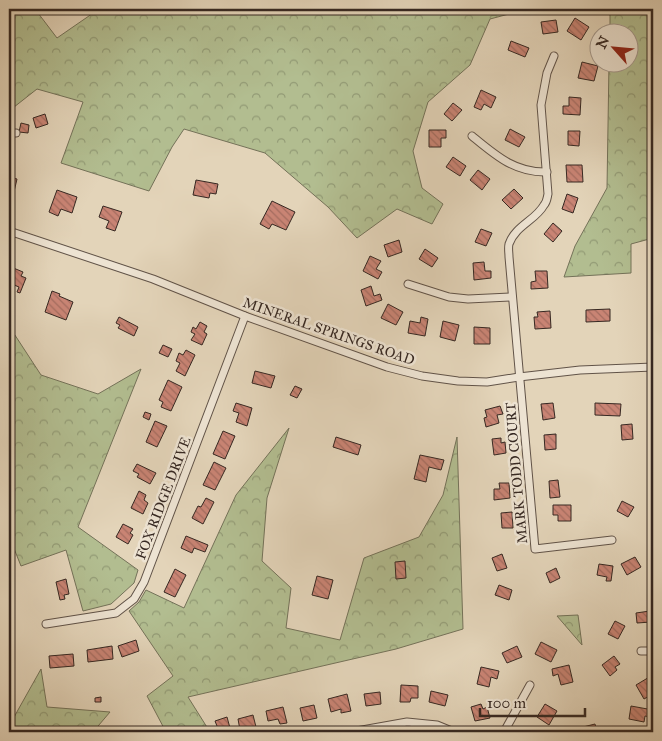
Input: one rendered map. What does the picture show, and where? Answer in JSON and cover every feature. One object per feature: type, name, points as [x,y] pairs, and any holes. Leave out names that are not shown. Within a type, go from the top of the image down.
[{"type":"street","points":[[519,377],[509,245],[515,234],[546,203],[548,194],[547,172],[541,105],[547,73],[554,56]]},
{"type":"street","points":[[472,136],[497,157],[518,168],[547,172]]},
{"type":"street","name":"MINERAL SPRINGS ROAD","points":[[9,231],[153,279],[245,316],[387,367],[422,376],[487,382],[580,370],[653,367]]},
{"type":"street","points":[[408,284],[448,297],[468,299],[512,297]]},
{"type":"street","name":"FOX RIDGE DRIVE","points":[[46,624],[116,614],[134,599],[144,582],[245,316]]},
{"type":"street","name":"MARK TODD COURT","points":[[519,377],[535,549],[612,540]]},
{"type":"street","points":[[640,651],[653,651]]},
{"type":"street","points":[[504,732],[530,685]]},
{"type":"street","points":[[350,732],[406,722],[437,725],[454,732]]},
{"type":"green space","points":[[9,9],[35,9],[57,38],[99,9],[528,9],[490,19],[470,65],[428,102],[413,151],[422,188],[443,204],[432,224],[397,209],[357,238],[328,207],[265,153],[184,129],[172,147],[149,191],[61,163],[83,102],[37,89],[9,111]]},
{"type":"green space","points":[[599,9],[653,9],[653,238],[631,244],[631,273],[564,277],[575,246],[607,188],[609,72],[640,72],[640,22],[610,22],[610,15]]},
{"type":"green space","points":[[9,326],[41,375],[98,394],[141,369],[78,527],[138,570],[134,583],[111,604],[83,611],[66,550],[21,566],[9,536]]},
{"type":"green space","points":[[289,428],[267,498],[262,561],[291,588],[286,628],[340,640],[364,558],[419,537],[443,495],[457,437],[463,629],[396,649],[188,697],[210,732],[166,732],[147,696],[173,676],[129,611],[139,602],[146,590],[184,608],[236,495]]},
{"type":"green space","points":[[578,615],[582,645],[557,616]]},
{"type":"green space","points":[[41,669],[47,707],[110,712],[93,732],[9,732],[9,726]]},
{"type":"building","points":[[575,18],[589,27],[581,40],[567,31]]},
{"type":"building","points":[[556,20],[558,32],[543,34],[541,22]]},
{"type":"building","points":[[511,41],[529,48],[525,57],[508,50]]},
{"type":"building","points":[[582,62],[590,64],[590,72],[596,72],[594,81],[578,78]]},
{"type":"building","points":[[481,90],[496,97],[491,108],[484,104],[481,110],[474,107]]},
{"type":"building","points":[[569,97],[581,98],[580,115],[563,114],[563,106],[569,106]]},
{"type":"building","points":[[453,103],[462,110],[452,121],[444,114]]},
{"type":"building","points":[[45,114],[48,124],[36,128],[33,118]]},
{"type":"building","points":[[21,123],[29,125],[28,133],[19,132]]},
{"type":"building","points":[[510,129],[525,137],[519,147],[505,140]]},
{"type":"building","points":[[429,130],[446,130],[446,138],[441,138],[441,147],[429,147]]},
{"type":"building","points":[[568,131],[580,131],[579,146],[568,145]]},
{"type":"building","points":[[453,157],[466,166],[460,176],[446,167]]},
{"type":"building","points":[[566,165],[582,165],[583,182],[567,182]]},
{"type":"building","points":[[478,170],[490,179],[482,190],[470,180]]},
{"type":"building","points":[[9,177],[17,179],[13,196],[9,195]]},
{"type":"building","points":[[196,180],[218,184],[216,194],[210,193],[209,198],[193,195]]},
{"type":"building","points":[[514,189],[523,198],[511,209],[502,200]]},
{"type":"building","points":[[57,190],[77,197],[72,213],[61,209],[58,216],[49,212]]},
{"type":"building","points":[[567,194],[578,198],[573,213],[562,209]]},
{"type":"building","points":[[272,201],[295,212],[286,230],[272,224],[269,229],[260,224]]},
{"type":"building","points":[[103,206],[122,212],[115,231],[106,228],[109,221],[99,217]]},
{"type":"building","points":[[553,223],[562,231],[553,242],[544,234]]},
{"type":"building","points":[[481,229],[492,233],[486,246],[475,242]]},
{"type":"building","points":[[399,240],[402,252],[388,257],[384,245]]},
{"type":"building","points":[[425,249],[438,258],[432,267],[419,259]]},
{"type":"building","points":[[370,256],[381,261],[376,269],[382,272],[378,279],[363,271]]},
{"type":"building","points":[[484,262],[485,271],[491,271],[491,278],[474,280],[473,263]]},
{"type":"building","points":[[11,267],[23,272],[21,276],[26,278],[20,293],[17,292],[19,287],[9,283]]},
{"type":"building","points":[[535,271],[547,271],[548,288],[531,289],[531,282],[536,281]]},
{"type":"building","points":[[371,286],[374,296],[380,294],[382,300],[366,306],[361,290]]},
{"type":"building","points":[[52,291],[73,302],[66,320],[45,312]]},
{"type":"building","points":[[388,304],[403,312],[396,325],[381,318]]},
{"type":"building","points":[[610,309],[610,321],[586,322],[586,310]]},
{"type":"building","points":[[550,311],[551,328],[535,329],[534,317],[538,317],[537,312]]},
{"type":"building","points":[[119,317],[138,327],[134,336],[118,328],[120,325],[116,323]]},
{"type":"building","points":[[421,317],[428,319],[425,336],[408,333],[410,321],[420,323]]},
{"type":"building","points":[[443,321],[459,325],[455,341],[440,337]]},
{"type":"building","points":[[200,322],[207,326],[204,332],[207,334],[202,345],[191,340],[195,334],[191,332],[193,327],[196,329]]},
{"type":"building","points":[[474,327],[490,328],[490,344],[474,344]]},
{"type":"building","points":[[163,345],[172,349],[168,357],[159,353]]},
{"type":"building","points":[[186,350],[195,355],[185,376],[176,371],[180,363],[176,361],[179,353],[183,355]]},
{"type":"building","points":[[255,371],[275,376],[271,388],[252,383]]},
{"type":"building","points":[[168,380],[182,387],[171,411],[161,407],[163,402],[159,400]]},
{"type":"building","points":[[295,386],[302,389],[297,398],[290,395]]},
{"type":"building","points":[[236,403],[252,408],[247,426],[236,422],[239,413],[233,411]]},
{"type":"building","points":[[553,403],[555,418],[543,420],[541,404]]},
{"type":"building","points":[[595,403],[621,404],[620,416],[595,415]]},
{"type":"building","points":[[500,406],[503,414],[497,415],[499,423],[486,427],[484,418],[487,417],[485,410]]},
{"type":"building","points":[[145,412],[151,414],[149,420],[143,417]]},
{"type":"building","points":[[155,421],[167,426],[157,447],[146,442]]},
{"type":"building","points":[[632,424],[633,439],[622,440],[621,425]]},
{"type":"building","points":[[223,431],[235,436],[225,459],[213,454]]},
{"type":"building","points":[[556,434],[556,449],[545,450],[544,435]]},
{"type":"building","points":[[336,437],[361,445],[358,455],[333,447]]},
{"type":"building","points":[[501,438],[501,443],[505,442],[506,453],[494,455],[492,439]]},
{"type":"building","points":[[420,455],[444,460],[441,470],[429,467],[426,482],[414,479]]},
{"type":"building","points":[[214,462],[226,468],[215,490],[203,485]]},
{"type":"building","points":[[137,464],[156,473],[150,484],[137,477],[139,474],[133,471]]},
{"type":"building","points":[[558,480],[560,497],[550,498],[549,481]]},
{"type":"building","points":[[499,483],[509,483],[510,498],[494,500],[494,489],[500,489]]},
{"type":"building","points":[[139,491],[146,495],[144,500],[148,503],[143,514],[131,508]]},
{"type":"building","points":[[206,498],[214,502],[203,524],[192,518],[198,506],[201,507]]},
{"type":"building","points":[[622,501],[634,507],[628,517],[617,511]]},
{"type":"building","points":[[553,505],[571,505],[571,521],[558,521],[558,515],[553,515]]},
{"type":"building","points":[[512,512],[513,528],[502,528],[501,513]]},
{"type":"building","points":[[123,524],[133,529],[130,533],[133,535],[128,544],[116,537]]},
{"type":"building","points":[[186,536],[208,545],[205,552],[194,548],[192,553],[181,548]]},
{"type":"building","points":[[502,554],[507,568],[497,571],[492,558]]},
{"type":"building","points":[[635,557],[641,567],[627,575],[621,564]]},
{"type":"building","points":[[405,561],[406,578],[396,579],[395,562]]},
{"type":"building","points":[[599,564],[613,566],[611,581],[606,581],[607,577],[597,575]]},
{"type":"building","points":[[556,568],[560,578],[550,583],[546,573]]},
{"type":"building","points":[[175,569],[186,575],[175,597],[164,592]]},
{"type":"building","points":[[317,576],[333,580],[328,599],[312,595]]},
{"type":"building","points":[[66,579],[69,594],[64,595],[65,599],[60,600],[56,582]]},
{"type":"building","points":[[499,585],[512,590],[509,600],[495,595]]},
{"type":"building","points":[[650,611],[651,622],[637,623],[636,613]]},
{"type":"building","points":[[615,621],[625,626],[618,639],[608,634]]},
{"type":"building","points":[[136,640],[139,651],[122,657],[118,646]]},
{"type":"building","points":[[541,642],[557,650],[551,662],[535,654]]},
{"type":"building","points":[[112,646],[113,659],[88,662],[87,650]]},
{"type":"building","points":[[517,646],[522,657],[507,663],[502,653]]},
{"type":"building","points":[[73,654],[74,666],[50,668],[49,656]]},
{"type":"building","points":[[614,656],[620,664],[615,667],[617,670],[610,676],[602,665]]},
{"type":"building","points":[[569,665],[573,682],[561,685],[558,674],[553,676],[552,669]]},
{"type":"building","points":[[481,667],[499,671],[497,679],[491,677],[489,687],[477,684]]},
{"type":"building","points":[[651,676],[653,680],[653,685],[651,686],[653,694],[644,699],[636,685]]},
{"type":"building","points":[[401,685],[418,686],[418,698],[411,698],[410,702],[400,702]]},
{"type":"building","points":[[431,691],[448,695],[445,706],[429,702]]},
{"type":"building","points":[[380,692],[381,704],[366,706],[364,694]]},
{"type":"building","points":[[347,694],[351,711],[341,713],[341,709],[331,712],[328,699]]},
{"type":"building","points":[[101,697],[101,702],[95,702],[95,698]]},
{"type":"building","points":[[481,704],[483,709],[487,707],[490,718],[475,721],[471,707]]},
{"type":"building","points":[[545,704],[557,711],[549,725],[537,717]]},
{"type":"building","points":[[314,705],[317,718],[303,721],[300,708]]},
{"type":"building","points":[[631,706],[653,710],[651,717],[645,716],[644,722],[629,719]]},
{"type":"building","points":[[283,707],[287,723],[280,724],[278,719],[268,721],[266,711]]},
{"type":"building","points":[[253,715],[257,731],[247,732],[246,729],[240,730],[238,719]]},
{"type":"building","points":[[227,717],[230,728],[219,731],[215,721]]},
{"type":"building","points":[[595,724],[597,732],[580,732],[579,728]]},
{"type":"waterway","points":[[478,12],[488,9]]}]
